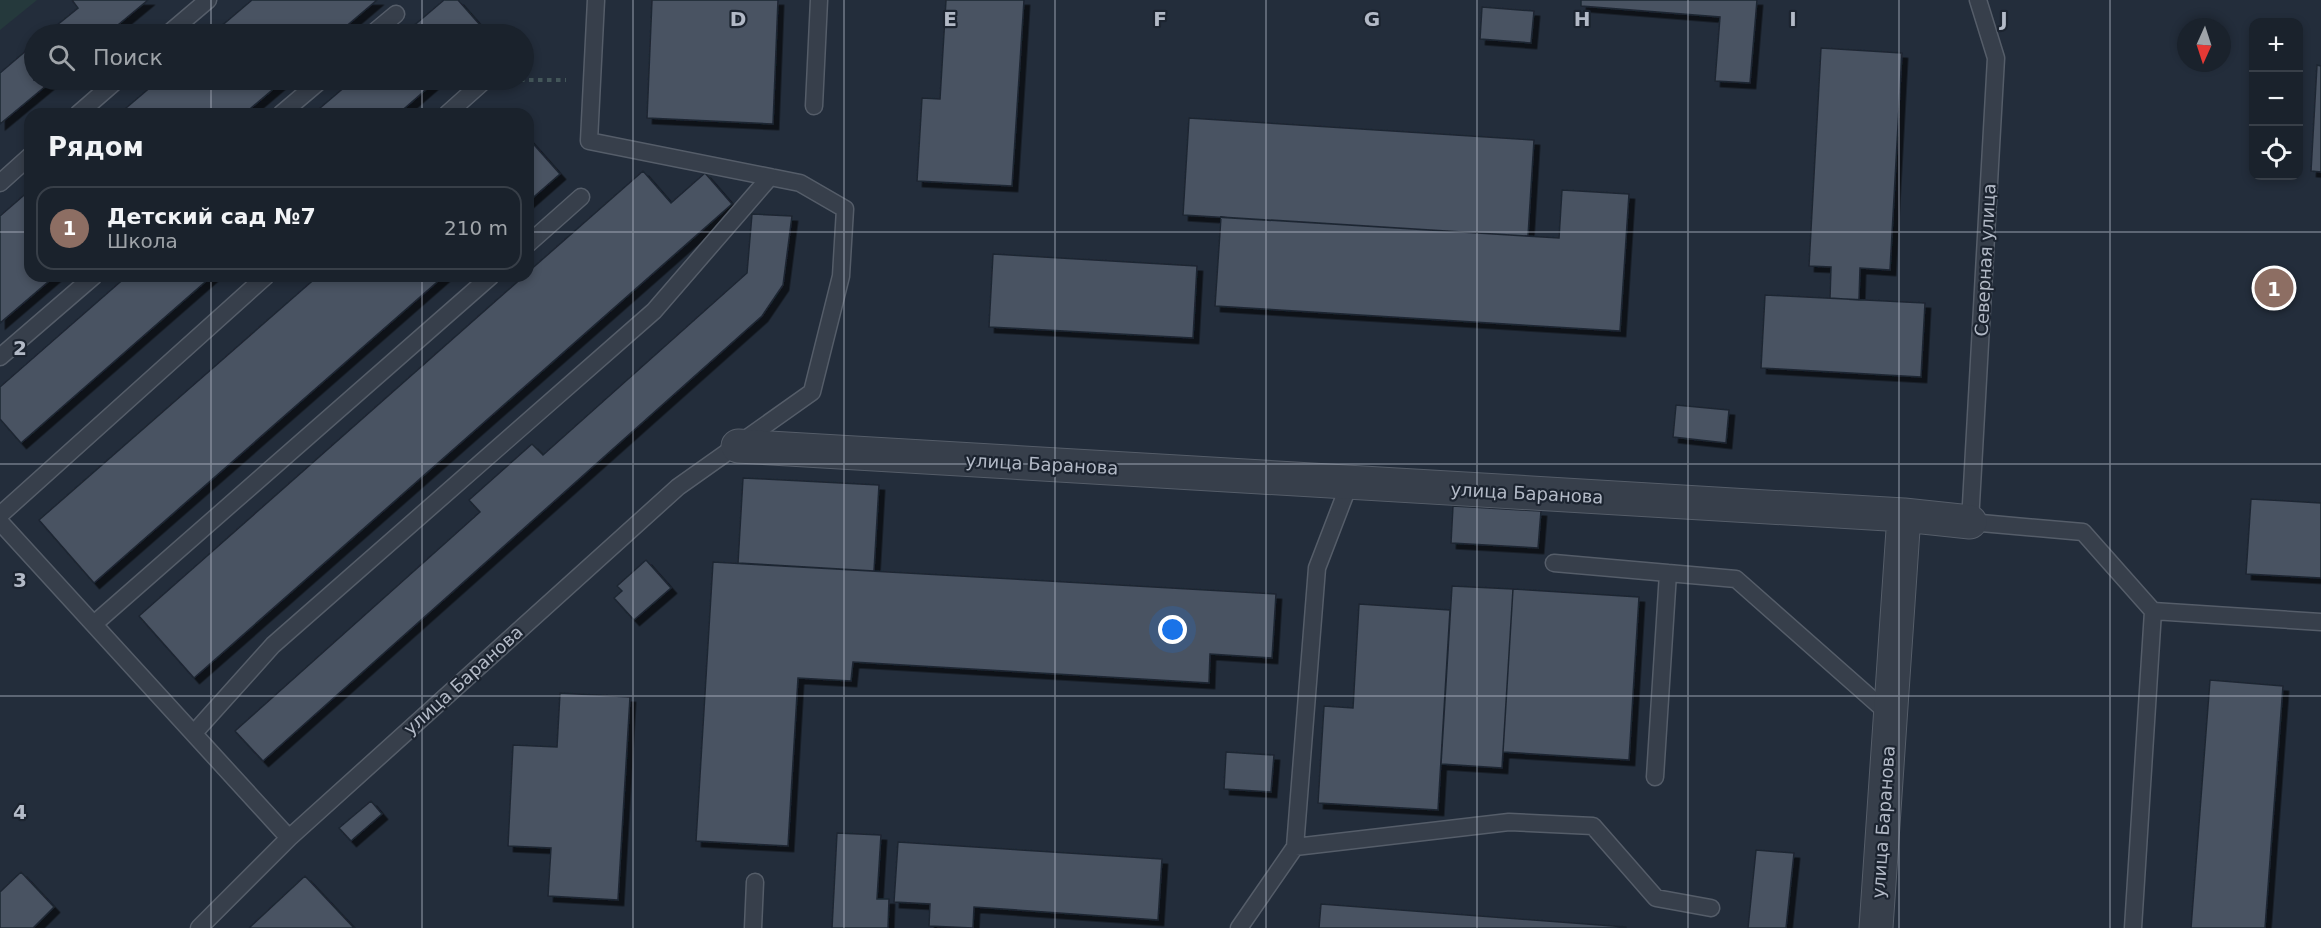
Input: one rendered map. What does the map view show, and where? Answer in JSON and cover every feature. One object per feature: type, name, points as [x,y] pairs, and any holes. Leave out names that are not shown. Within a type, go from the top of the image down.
[{"type":"street","name":"улица Баранова","points":[[738,446],[1904,515],[1876,928]]},
{"type":"street","points":[[1904,515],[1970,522]]},
{"type":"lane","points":[[180,24],[208,0]]},
{"type":"lane","name":"улица Баранова","points":[[199,928],[289,838],[678,487],[812,392],[841,276],[845,209],[800,183],[589,141],[596,0]]},
{"type":"lane","points":[[814,106],[819,0]]},
{"type":"lane","name":"Северная улица","points":[[1970,522],[1996,58],[1978,0]]},
{"type":"lane","points":[[384,24],[396,14]]},
{"type":"lane","points":[[85,108],[106,90]]},
{"type":"lane","points":[[288,108],[309,90]]},
{"type":"lane","points":[[454,108],[474,90]]},
{"type":"lane","points":[[0,183],[24,161]]},
{"type":"lane","points":[[194,734],[273,645],[654,311],[770,177]]},
{"type":"lane","points":[[534,239],[581,197]]},
{"type":"lane","points":[[0,357],[87,282]]},
{"type":"lane","points":[[0,515],[260,282]]},
{"type":"lane","points":[[94,624],[484,282]]},
{"type":"lane","points":[[1239,928],[1295,846],[1317,568],[1350,482]]},
{"type":"lane","points":[[0,522],[289,838]]},
{"type":"lane","points":[[1970,522],[2083,532],[2153,611],[2321,622]]},
{"type":"lane","points":[[1554,563],[1736,579],[1890,716]]},
{"type":"lane","points":[[1655,777],[1668,573]]},
{"type":"lane","points":[[2133,928],[2153,611]]},
{"type":"lane","points":[[1295,846],[1509,822],[1593,826],[1656,898],[1711,908]]},
{"type":"lane","points":[[753,928],[755,882]]},
{"type":"path","points":[[534,80],[591,80]]},
{"type":"green space","points":[[0,0],[37,0],[0,30]]},
{"type":"building","points":[[72,0],[148,0],[119,24],[58,24],[78,8]]},
{"type":"building","points":[[252,0],[377,0],[349,24],[224,24]]},
{"type":"building","points":[[444,0],[458,0],[479,24],[416,24]]},
{"type":"building","points":[[652,0],[778,0],[773,124],[647,118]]},
{"type":"building","points":[[946,0],[1024,0],[1012,186],[917,181],[922,98],[940,99]]},
{"type":"building","points":[[1581,0],[1757,0],[1750,83],[1715,81],[1720,17],[1581,6]]},
{"type":"building","points":[[1482,7],[1534,11],[1531,43],[1480,39]]},
{"type":"building","points":[[1821,48],[1902,53],[1890,270],[1860,268],[1859,300],[1830,298],[1831,267],[1809,266]]},
{"type":"building","points":[[24,53],[24,90],[41,90],[0,124],[0,73]]},
{"type":"building","points":[[2317,65],[2321,66],[2321,172],[2311,171]]},
{"type":"building","points":[[147,90],[272,90],[251,108],[126,108]]},
{"type":"building","points":[[341,90],[426,90],[405,108],[320,108]]},
{"type":"building","points":[[1189,118],[1534,140],[1528,236],[1183,215]]},
{"type":"building","points":[[534,145],[560,174],[534,197]]},
{"type":"building","points":[[643,171],[671,203],[705,173],[732,204],[194,678],[139,616],[517,282],[534,282],[534,267]]},
{"type":"building","points":[[1562,190],[1629,194],[1620,331],[1215,306],[1221,217],[1559,238]]},
{"type":"building","points":[[24,195],[24,282],[48,282],[0,323],[0,216]]},
{"type":"building","points":[[752,214],[792,216],[783,285],[762,316],[263,761],[235,731],[480,512],[469,500],[532,444],[543,455],[747,273]]},
{"type":"building","points":[[993,254],[1197,266],[1193,338],[989,327]]},
{"type":"building","points":[[120,282],[205,282],[21,443],[0,419],[0,387]]},
{"type":"building","points":[[311,282],[437,282],[94,583],[39,520]]},
{"type":"building","points":[[1765,295],[1925,303],[1921,377],[1761,368]]},
{"type":"building","points":[[1676,405],[1729,410],[1726,443],[1673,437]]},
{"type":"building","points":[[743,478],[879,485],[874,571],[738,563]]},
{"type":"building","points":[[2251,499],[2321,503],[2321,578],[2246,574]]},
{"type":"building","points":[[1453,506],[1541,511],[1538,548],[1451,543]]},
{"type":"building","points":[[646,560],[671,588],[634,620],[614,598],[622,591],[617,586]]},
{"type":"building","points":[[713,562],[1276,594],[1272,658],[1210,654],[1209,683],[853,662],[851,681],[798,678],[788,846],[696,841]]},
{"type":"building","points":[[1452,586],[1513,589],[1502,768],[1441,764]]},
{"type":"building","points":[[1513,589],[1639,597],[1629,760],[1503,752]]},
{"type":"building","points":[[1359,604],[1450,610],[1438,810],[1318,803],[1324,706],[1353,708]]},
{"type":"building","points":[[2210,680],[2283,686],[2265,928],[2191,928]]},
{"type":"building","points":[[560,693],[630,697],[618,900],[548,896],[551,848],[508,846],[513,745],[557,747]]},
{"type":"building","points":[[1226,752],[1274,755],[1271,792],[1224,789]]},
{"type":"building","points":[[371,801],[382,814],[351,841],[339,828]]},
{"type":"building","points":[[837,833],[881,835],[877,899],[889,899],[888,928],[832,928]]},
{"type":"building","points":[[898,842],[1162,859],[1158,920],[974,907],[973,928],[929,926],[930,904],[894,902]]},
{"type":"building","points":[[1756,850],[1794,853],[1786,928],[1748,928]]},
{"type":"building","points":[[21,872],[54,907],[33,928],[0,928],[0,892]]},
{"type":"building","points":[[305,876],[354,928],[249,928]]},
{"type":"building","points":[[1321,904],[1626,927],[1626,928],[1319,928]]},
{"type":"place","name":"Детский сад №7","points":[[2274,288]]}]
